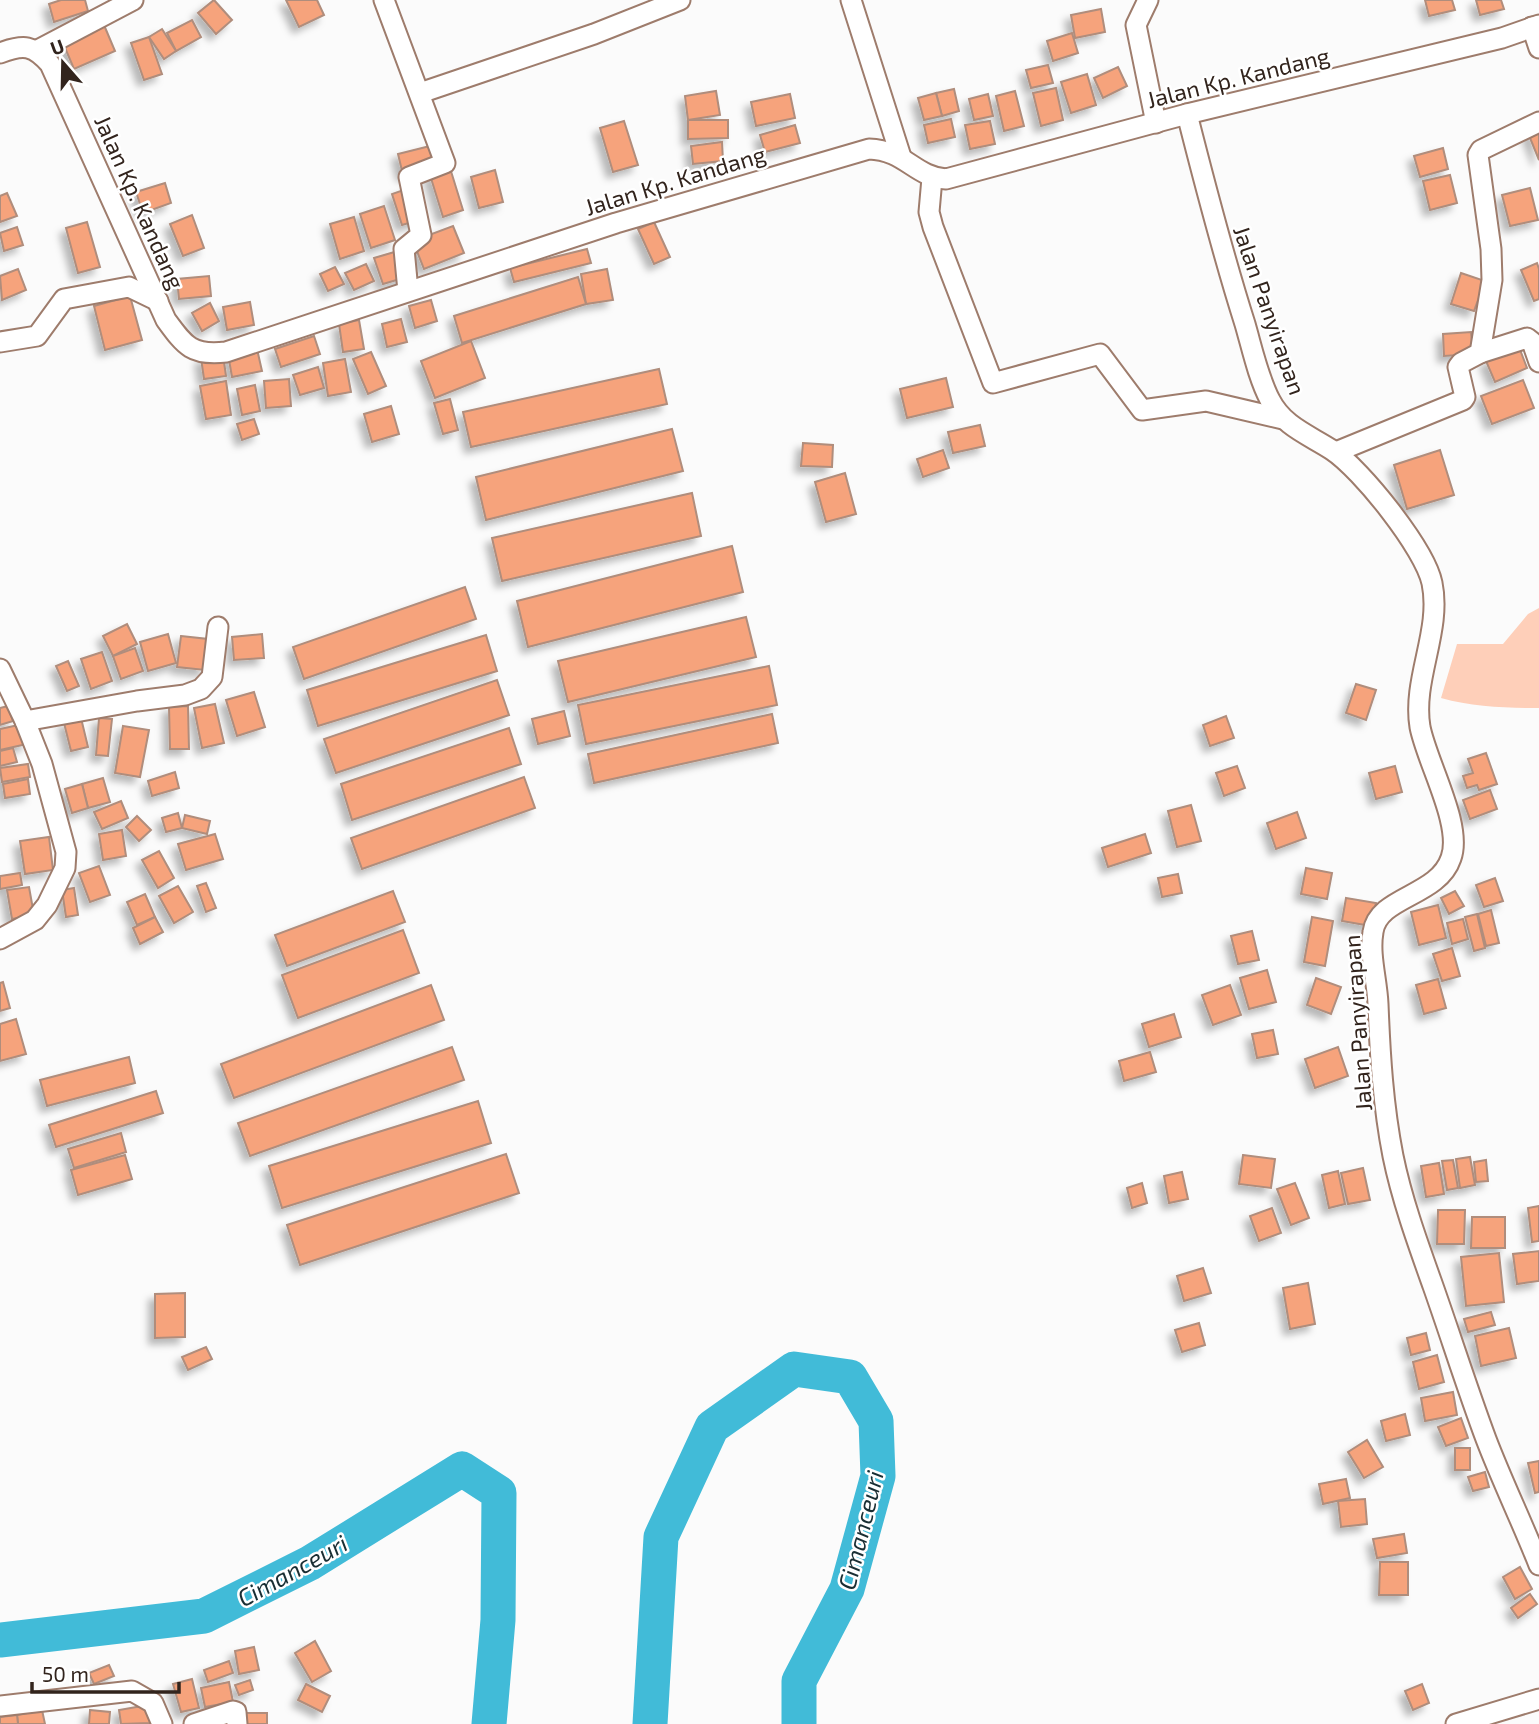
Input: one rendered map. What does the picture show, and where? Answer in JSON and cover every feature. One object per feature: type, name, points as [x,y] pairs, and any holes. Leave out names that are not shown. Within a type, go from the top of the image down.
[{"type":"street","points":[[0,53],[14,48],[38,50],[133,0]]},
{"type":"street","points":[[384,0],[445,163],[409,177],[421,234],[404,249],[408,291]]},
{"type":"street","points":[[420,93],[594,34],[680,0]]},
{"type":"street","points":[[851,0],[901,157]]},
{"type":"street","points":[[1148,0],[1136,25],[1156,123]]},
{"type":"street","points":[[1536,26],[1539,48]]},
{"type":"street","name":"Jalan Kp. Kandang","points":[[38,50],[50,64],[166,320],[193,351],[206,354],[226,352],[616,223],[869,149],[883,149],[901,157],[932,178],[946,179],[1187,114],[1502,38],[1536,26]]},
{"type":"street","name":"Jalan Panyirapan","points":[[1187,114],[1227,266],[1270,400],[1283,419],[1336,452],[1379,496],[1417,548],[1432,583],[1432,629],[1418,704],[1420,726],[1452,826],[1454,848],[1451,862],[1435,881],[1404,901],[1385,908],[1376,919],[1373,956],[1377,978],[1381,1080],[1393,1156],[1422,1254],[1486,1438],[1539,1565]]},
{"type":"street","points":[[1480,353],[1492,280],[1491,249],[1478,155],[1481,150],[1539,122]]},
{"type":"street","points":[[932,178],[929,212],[933,227],[993,383],[1100,354],[1142,410],[1206,401],[1283,419]]},
{"type":"street","points":[[0,342],[37,336],[64,299],[78,295],[129,287],[158,301]]},
{"type":"street","points":[[1336,452],[1463,400],[1465,393],[1458,367],[1480,353],[1527,338],[1532,342],[1539,362]]},
{"type":"street","points":[[25,721],[186,695],[201,689],[212,677],[218,627]]},
{"type":"street","points":[[0,669],[25,721],[51,793],[66,852],[65,868],[47,905],[35,920],[0,939]]},
{"type":"street","points":[[0,920],[19,930]]},
{"type":"street","points":[[0,1706],[132,1691],[153,1703],[162,1724]]},
{"type":"street","points":[[1456,1724],[1539,1699]]},
{"type":"street","points":[[194,1724],[233,1711],[236,1712],[237,1724]]},
{"type":"shaded area","points":[[1539,608],[1539,708],[1490,706],[1441,698],[1457,644],[1503,644],[1528,614]]},
{"type":"building","points":[[61,0],[85,0],[88,11],[54,22],[49,4]]},
{"type":"building","points":[[214,0],[232,20],[216,34],[198,13]]},
{"type":"building","points":[[286,0],[317,0],[324,15],[299,27]]},
{"type":"building","points":[[1425,0],[1452,0],[1455,10],[1429,16]]},
{"type":"building","points":[[1476,0],[1501,0],[1504,9],[1480,15]]},
{"type":"building","points":[[1101,9],[1105,32],[1075,38],[1071,15]]},
{"type":"building","points":[[192,20],[201,37],[176,51],[167,33]]},
{"type":"building","points":[[104,25],[115,51],[74,69],[63,43]]},
{"type":"building","points":[[162,29],[176,51],[164,59],[149,37]]},
{"type":"building","points":[[1072,33],[1078,53],[1053,61],[1047,41]]},
{"type":"building","points":[[149,37],[162,74],[144,80],[131,43]]},
{"type":"building","points":[[1048,65],[1053,83],[1031,88],[1026,70]]},
{"type":"building","points":[[1118,67],[1127,86],[1103,98],[1094,78]]},
{"type":"building","points":[[1087,74],[1096,105],[1071,113],[1061,82]]},
{"type":"building","points":[[1056,88],[1063,120],[1041,126],[1033,93]]},
{"type":"building","points":[[954,89],[959,111],[942,116],[936,93]]},
{"type":"building","points":[[716,91],[720,115],[688,120],[685,96]]},
{"type":"building","points":[[1015,91],[1024,126],[1004,131],[996,96]]},
{"type":"building","points":[[936,93],[942,116],[924,120],[918,98]]},
{"type":"building","points":[[790,94],[795,118],[756,126],[751,102]]},
{"type":"building","points":[[988,94],[993,116],[974,120],[969,99]]},
{"type":"building","points":[[951,119],[955,137],[928,143],[924,125]]},
{"type":"building","points":[[688,120],[728,120],[728,138],[688,139]]},
{"type":"building","points":[[624,121],[638,165],[613,172],[600,128]]},
{"type":"building","points":[[990,121],[995,144],[970,149],[965,125]]},
{"type":"building","points":[[795,125],[800,143],[765,152],[760,135]]},
{"type":"building","points":[[1539,128],[1539,160],[1528,133]]},
{"type":"building","points":[[722,142],[723,161],[693,164],[691,146]]},
{"type":"building","points":[[434,145],[440,166],[403,175],[398,154]]},
{"type":"building","points":[[1443,148],[1448,169],[1420,177],[1414,156]]},
{"type":"building","points":[[450,168],[463,210],[443,217],[430,175]]},
{"type":"building","points":[[495,170],[503,202],[479,208],[471,177]]},
{"type":"building","points":[[1450,175],[1457,203],[1430,210],[1423,181]]},
{"type":"building","points":[[165,183],[171,203],[143,213],[136,192]]},
{"type":"building","points":[[412,187],[422,219],[402,225],[392,194]]},
{"type":"building","points":[[1530,188],[1538,220],[1510,226],[1502,195]]},
{"type":"building","points":[[7,193],[17,216],[0,222],[0,196]]},
{"type":"building","points":[[384,206],[395,240],[371,248],[360,214]]},
{"type":"building","points":[[192,215],[204,248],[183,256],[170,224]]},
{"type":"building","points":[[354,217],[364,251],[340,259],[330,224]]},
{"type":"building","points":[[87,222],[100,267],[78,273],[66,228]]},
{"type":"building","points":[[654,222],[670,257],[654,264],[638,229]]},
{"type":"building","points":[[453,226],[464,253],[424,269],[413,241]]},
{"type":"building","points":[[17,227],[23,245],[4,251],[0,233]]},
{"type":"building","points":[[408,248],[417,274],[383,284],[374,258]]},
{"type":"building","points":[[587,249],[591,263],[514,282],[510,268]]},
{"type":"building","points":[[1537,263],[1539,299],[1534,301],[1521,270]]},
{"type":"building","points":[[366,264],[374,281],[354,290],[345,273]]},
{"type":"building","points":[[335,267],[344,284],[328,291],[320,274]]},
{"type":"building","points":[[18,269],[26,290],[2,300],[0,276]]},
{"type":"building","points":[[607,269],[613,300],[586,304],[581,274]]},
{"type":"building","points":[[1461,273],[1485,281],[1474,311],[1451,304]]},
{"type":"building","points":[[209,276],[211,296],[179,299],[177,279]]},
{"type":"building","points":[[578,277],[586,304],[462,343],[454,316]]},
{"type":"building","points":[[130,296],[142,340],[105,350],[94,306]]},
{"type":"building","points":[[431,300],[437,321],[415,328],[409,306]]},
{"type":"building","points":[[250,302],[254,325],[227,330],[223,307]]},
{"type":"building","points":[[210,303],[219,321],[202,331],[192,313]]},
{"type":"building","points":[[401,319],[407,342],[387,347],[382,324]]},
{"type":"building","points":[[359,320],[364,349],[343,352],[339,324]]},
{"type":"building","points":[[1471,332],[1473,354],[1444,356],[1443,334]]},
{"type":"building","points":[[314,336],[320,354],[281,367],[275,349]]},
{"type":"building","points":[[471,341],[485,378],[435,398],[421,361]]},
{"type":"building","points":[[1519,347],[1527,368],[1495,382],[1486,361]]},
{"type":"building","points":[[257,349],[262,371],[232,377],[228,354]]},
{"type":"building","points":[[371,352],[386,386],[368,394],[353,359]]},
{"type":"building","points":[[223,355],[226,376],[204,379],[201,358]]},
{"type":"building","points":[[345,359],[351,392],[328,396],[323,363]]},
{"type":"building","points":[[318,367],[324,388],[300,395],[293,375]]},
{"type":"building","points":[[659,369],[667,404],[471,447],[463,412]]},
{"type":"building","points":[[946,378],[953,407],[907,418],[900,389]]},
{"type":"building","points":[[289,379],[291,406],[266,408],[264,381]]},
{"type":"building","points":[[1523,380],[1534,408],[1492,424],[1481,396]]},
{"type":"building","points":[[226,381],[231,415],[206,419],[200,386]]},
{"type":"building","points":[[255,385],[260,411],[242,415],[237,389]]},
{"type":"building","points":[[450,399],[458,430],[443,434],[434,403]]},
{"type":"building","points":[[391,406],[399,434],[372,442],[364,414]]},
{"type":"building","points":[[254,419],[259,434],[242,440],[237,424]]},
{"type":"building","points":[[980,425],[985,446],[953,453],[948,432]]},
{"type":"building","points":[[672,429],[683,471],[486,520],[476,477]]},
{"type":"building","points":[[803,443],[833,445],[832,467],[801,466]]},
{"type":"building","points":[[943,450],[949,468],[923,477],[917,459]]},
{"type":"building","points":[[1440,450],[1454,495],[1407,509],[1394,465]]},
{"type":"building","points":[[845,473],[856,514],[826,522],[815,482]]},
{"type":"building","points":[[692,493],[701,536],[502,581],[492,538]]},
{"type":"building","points":[[732,546],[743,592],[528,647],[517,601]]},
{"type":"building","points":[[465,587],[476,619],[304,679],[293,647]]},
{"type":"building","points":[[746,617],[756,657],[568,702],[558,661]]},
{"type":"building","points":[[127,624],[137,644],[113,656],[103,636]]},
{"type":"building","points":[[168,634],[176,663],[148,671],[140,642]]},
{"type":"building","points":[[262,634],[264,658],[234,660],[232,637]]},
{"type":"building","points":[[486,635],[497,671],[318,726],[307,690]]},
{"type":"building","points":[[181,636],[208,639],[205,670],[177,667]]},
{"type":"building","points":[[135,648],[143,671],[121,679],[113,656]]},
{"type":"building","points":[[102,652],[112,681],[91,689],[81,659]]},
{"type":"building","points":[[68,661],[79,686],[67,691],[56,666]]},
{"type":"building","points":[[769,666],[777,705],[586,744],[578,705]]},
{"type":"building","points":[[497,680],[509,715],[336,773],[324,739]]},
{"type":"building","points":[[1356,684],[1376,690],[1366,720],[1346,713]]},
{"type":"building","points":[[254,692],[265,727],[237,736],[226,700]]},
{"type":"building","points":[[215,704],[224,743],[202,748],[194,708]]},
{"type":"building","points":[[8,706],[13,721],[0,725],[0,708]]},
{"type":"building","points":[[188,706],[189,749],[170,749],[169,707]]},
{"type":"building","points":[[564,711],[570,736],[538,744],[532,719]]},
{"type":"building","points":[[772,714],[778,743],[594,783],[588,754]]},
{"type":"building","points":[[1226,716],[1234,738],[1210,746],[1203,725]]},
{"type":"building","points":[[81,718],[88,747],[71,751],[64,723]]},
{"type":"building","points":[[99,718],[112,719],[108,756],[96,755]]},
{"type":"building","points":[[23,724],[27,744],[0,750],[0,729]]},
{"type":"building","points":[[123,726],[149,730],[140,777],[115,773]]},
{"type":"building","points":[[509,728],[521,764],[352,820],[341,784]]},
{"type":"building","points":[[13,748],[17,762],[0,766],[0,751]]},
{"type":"building","points":[[1486,753],[1497,784],[1479,790],[1477,785],[1467,788],[1463,776],[1473,773],[1468,759]]},
{"type":"building","points":[[28,764],[30,777],[2,782],[0,768]]},
{"type":"building","points":[[1237,766],[1245,788],[1224,796],[1216,773]]},
{"type":"building","points":[[1395,766],[1402,792],[1376,799],[1369,773]]},
{"type":"building","points":[[175,772],[179,788],[152,796],[148,781]]},
{"type":"building","points":[[524,777],[535,808],[362,869],[351,838]]},
{"type":"building","points":[[103,778],[110,802],[88,808],[82,784]]},
{"type":"building","points":[[28,779],[30,794],[5,798],[3,784]]},
{"type":"building","points":[[82,784],[88,808],[72,813],[65,789]]},
{"type":"building","points":[[1490,790],[1497,809],[1470,819],[1463,800]]},
{"type":"building","points":[[121,801],[128,818],[102,829],[94,812]]},
{"type":"building","points":[[1191,805],[1201,841],[1177,847],[1168,811]]},
{"type":"building","points":[[1297,812],[1306,838],[1276,849],[1267,823]]},
{"type":"building","points":[[178,813],[182,828],[166,832],[162,818]]},
{"type":"building","points":[[185,815],[210,821],[207,834],[182,828]]},
{"type":"building","points":[[137,816],[151,830],[139,841],[126,827]]},
{"type":"building","points":[[122,830],[126,856],[103,860],[99,834]]},
{"type":"building","points":[[215,834],[223,859],[186,870],[178,844]]},
{"type":"building","points":[[1145,834],[1151,853],[1108,867],[1102,848]]},
{"type":"building","points":[[49,837],[53,870],[25,874],[20,841]]},
{"type":"building","points":[[159,851],[174,878],[158,888],[142,860]]},
{"type":"building","points":[[99,866],[110,895],[90,902],[79,873]]},
{"type":"building","points":[[1306,868],[1332,873],[1327,899],[1301,894]]},
{"type":"building","points":[[20,873],[22,885],[0,889],[0,876]]},
{"type":"building","points":[[1178,874],[1182,893],[1162,897],[1158,878]]},
{"type":"building","points":[[1495,878],[1503,901],[1484,907],[1476,885]]},
{"type":"building","points":[[206,883],[216,908],[206,912],[197,886]]},
{"type":"building","points":[[178,886],[193,912],[174,923],[159,896]]},
{"type":"building","points":[[29,887],[34,915],[12,919],[7,890]]},
{"type":"building","points":[[74,888],[78,915],[66,917],[62,890]]},
{"type":"building","points":[[393,891],[405,922],[287,966],[275,935]]},
{"type":"building","points":[[1455,891],[1464,906],[1449,914],[1441,898]]},
{"type":"building","points":[[145,894],[155,917],[137,925],[127,902]]},
{"type":"building","points":[[1346,898],[1376,903],[1371,926],[1342,921]]},
{"type":"building","points":[[1438,905],[1446,938],[1419,945],[1411,912]]},
{"type":"building","points":[[1491,910],[1499,943],[1486,946],[1478,914]]},
{"type":"building","points":[[1477,914],[1485,948],[1474,951],[1465,917]]},
{"type":"building","points":[[155,917],[163,932],[140,944],[133,928]]},
{"type":"building","points":[[1312,917],[1333,921],[1325,966],[1304,962]]},
{"type":"building","points":[[1463,919],[1468,939],[1452,944],[1447,923]]},
{"type":"building","points":[[403,930],[419,973],[298,1018],[282,975]]},
{"type":"building","points":[[1252,931],[1259,960],[1238,964],[1231,936]]},
{"type":"building","points":[[1452,948],[1460,976],[1442,981],[1433,954]]},
{"type":"building","points":[[1267,970],[1276,1002],[1249,1009],[1240,978]]},
{"type":"building","points":[[1316,978],[1341,987],[1331,1014],[1307,1005]]},
{"type":"building","points":[[1438,979],[1446,1008],[1424,1014],[1416,985]]},
{"type":"building","points":[[3,982],[10,1008],[0,1011],[0,983]]},
{"type":"building","points":[[431,985],[444,1020],[234,1098],[221,1064]]},
{"type":"building","points":[[1230,985],[1241,1015],[1213,1025],[1202,995]]},
{"type":"building","points":[[1174,1014],[1181,1037],[1149,1047],[1142,1024]]},
{"type":"building","points":[[16,1019],[26,1054],[0,1061],[0,1024]]},
{"type":"building","points":[[1273,1030],[1278,1054],[1257,1058],[1252,1034]]},
{"type":"building","points":[[452,1047],[464,1080],[250,1156],[238,1123]]},
{"type":"building","points":[[1338,1047],[1348,1076],[1315,1088],[1305,1059]]},
{"type":"building","points":[[1150,1052],[1156,1072],[1124,1081],[1119,1061]]},
{"type":"building","points":[[129,1057],[135,1083],[47,1106],[40,1080]]},
{"type":"building","points":[[156,1091],[163,1113],[56,1147],[49,1125]]},
{"type":"building","points":[[478,1101],[491,1143],[282,1208],[269,1166]]},
{"type":"building","points":[[121,1133],[126,1152],[74,1168],[68,1149]]},
{"type":"building","points":[[506,1154],[519,1193],[300,1265],[287,1225]]},
{"type":"building","points":[[125,1155],[132,1179],[78,1195],[71,1170]]},
{"type":"building","points":[[1243,1155],[1275,1159],[1271,1188],[1239,1184]]},
{"type":"building","points":[[1470,1157],[1475,1185],[1460,1188],[1456,1159]]},
{"type":"building","points":[[1453,1160],[1458,1188],[1447,1190],[1442,1161]]},
{"type":"building","points":[[1486,1160],[1488,1181],[1476,1182],[1474,1162]]},
{"type":"building","points":[[1439,1163],[1444,1194],[1426,1197],[1421,1166]]},
{"type":"building","points":[[1363,1168],[1370,1200],[1348,1204],[1341,1173]]},
{"type":"building","points":[[1338,1171],[1345,1204],[1329,1208],[1322,1175]]},
{"type":"building","points":[[1182,1172],[1188,1199],[1169,1203],[1164,1176]]},
{"type":"building","points":[[1142,1183],[1147,1203],[1132,1208],[1127,1188]]},
{"type":"building","points":[[1295,1183],[1309,1218],[1291,1225],[1277,1189]]},
{"type":"building","points":[[1539,1206],[1539,1241],[1532,1242],[1528,1208]]},
{"type":"building","points":[[1272,1208],[1281,1233],[1259,1241],[1250,1216]]},
{"type":"building","points":[[1438,1210],[1465,1210],[1464,1244],[1437,1244]]},
{"type":"building","points":[[1472,1217],[1505,1217],[1505,1248],[1471,1248]]},
{"type":"building","points":[[1539,1251],[1539,1281],[1517,1284],[1513,1254]]},
{"type":"building","points":[[1499,1253],[1504,1302],[1466,1306],[1461,1257]]},
{"type":"building","points":[[1203,1268],[1211,1293],[1184,1301],[1177,1276]]},
{"type":"building","points":[[1308,1283],[1315,1324],[1290,1329],[1283,1288]]},
{"type":"building","points":[[185,1293],[185,1337],[155,1338],[155,1294]]},
{"type":"building","points":[[1491,1312],[1495,1325],[1468,1332],[1464,1319]]},
{"type":"building","points":[[1199,1323],[1205,1345],[1182,1352],[1175,1330]]},
{"type":"building","points":[[1509,1328],[1516,1358],[1481,1366],[1475,1336]]},
{"type":"building","points":[[1426,1333],[1430,1350],[1411,1355],[1407,1338]]},
{"type":"building","points":[[206,1347],[212,1359],[188,1370],[182,1357]]},
{"type":"building","points":[[1437,1355],[1444,1382],[1419,1389],[1413,1362]]},
{"type":"building","points":[[1453,1392],[1457,1415],[1425,1421],[1421,1398]]},
{"type":"building","points":[[1405,1414],[1410,1435],[1386,1441],[1381,1421]]},
{"type":"building","points":[[1461,1418],[1468,1438],[1446,1446],[1438,1427]]},
{"type":"building","points":[[1367,1440],[1383,1467],[1364,1478],[1348,1452]]},
{"type":"building","points":[[1455,1448],[1470,1448],[1470,1470],[1455,1470]]},
{"type":"building","points":[[1539,1461],[1539,1492],[1535,1493],[1528,1463]]},
{"type":"building","points":[[1485,1472],[1489,1487],[1473,1491],[1468,1477]]},
{"type":"building","points":[[1346,1479],[1350,1498],[1323,1504],[1319,1484]]},
{"type":"building","points":[[1365,1499],[1367,1524],[1341,1527],[1338,1501]]},
{"type":"building","points":[[1404,1534],[1407,1553],[1377,1558],[1373,1539]]},
{"type":"building","points":[[1380,1562],[1408,1562],[1408,1595],[1379,1595]]},
{"type":"building","points":[[1520,1567],[1532,1589],[1515,1599],[1503,1577]]},
{"type":"building","points":[[1530,1594],[1537,1604],[1518,1618],[1511,1608]]},
{"type":"building","points":[[315,1641],[331,1671],[312,1682],[295,1653]]},
{"type":"building","points":[[254,1647],[259,1670],[239,1674],[235,1651]]},
{"type":"building","points":[[229,1661],[233,1673],[208,1682],[204,1670]]},
{"type":"building","points":[[109,1665],[114,1676],[94,1684],[89,1673]]},
{"type":"building","points":[[192,1679],[199,1708],[181,1712],[173,1684]]},
{"type":"building","points":[[250,1680],[253,1690],[239,1695],[235,1685]]},
{"type":"building","points":[[229,1682],[233,1702],[205,1707],[201,1688]]},
{"type":"building","points":[[306,1684],[330,1696],[322,1712],[298,1700]]},
{"type":"building","points":[[1422,1684],[1429,1703],[1413,1710],[1405,1691]]},
{"type":"building","points":[[148,1705],[150,1723],[121,1724],[119,1710]]},
{"type":"building","points":[[42,1710],[45,1724],[18,1724],[17,1715]]},
{"type":"building","points":[[90,1710],[110,1712],[109,1724],[89,1724]]},
{"type":"building","points":[[246,1713],[267,1713],[267,1724],[246,1724]]},
{"type":"building","points":[[17,1715],[18,1724],[0,1724],[0,1717]]},
{"type":"waterway","name":"Cimanceuri","points":[[650,1724],[661,1537],[712,1427],[794,1369],[850,1377],[876,1421],[878,1476],[847,1589],[799,1681],[799,1724]]},
{"type":"waterway","name":"Cimanceuri","points":[[0,1640],[204,1616],[310,1563],[462,1469],[499,1493],[498,1620],[489,1724]]}]
